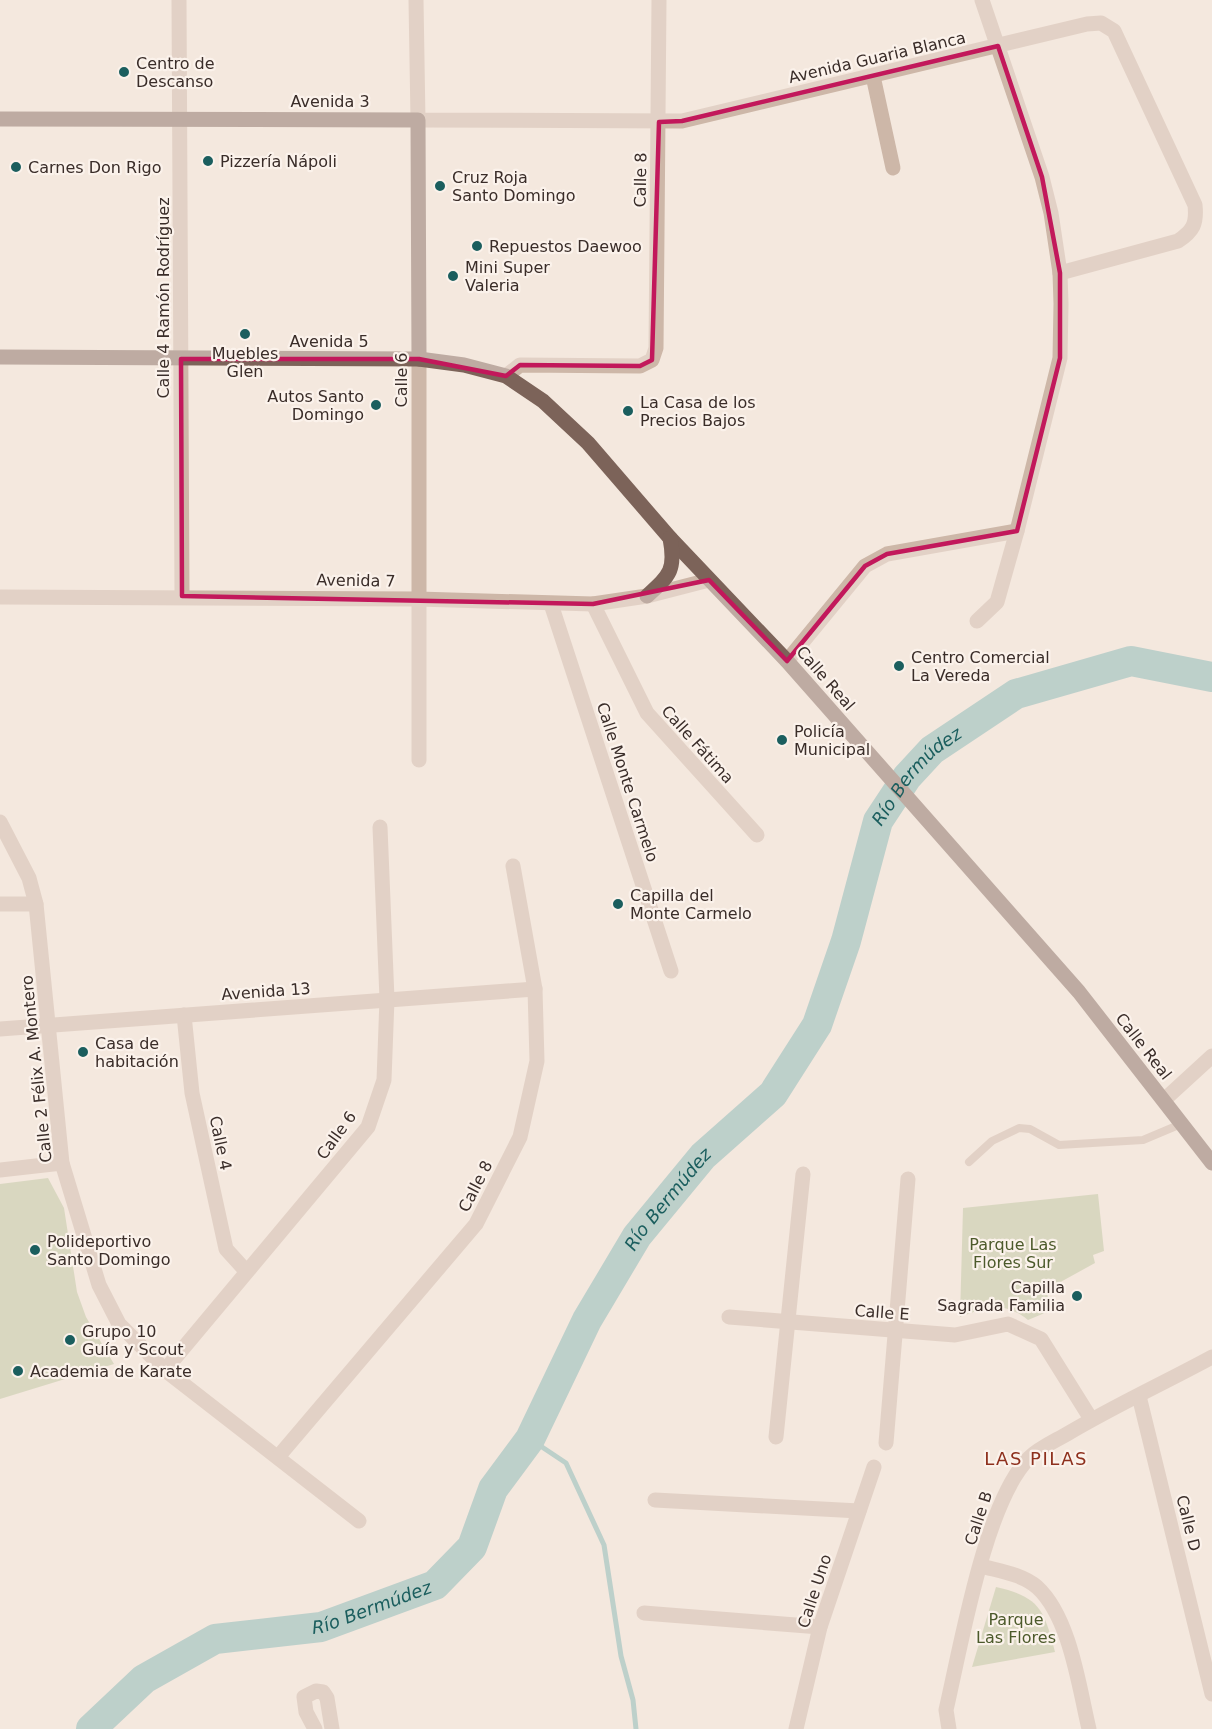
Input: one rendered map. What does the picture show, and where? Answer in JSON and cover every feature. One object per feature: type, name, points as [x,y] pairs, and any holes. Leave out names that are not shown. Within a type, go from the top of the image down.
[{"type":"main road","name":"Avenida 3","points":[[0,119],[418,120]]},
{"type":"main road","name":"Calle 6","points":[[418,120],[419,359]]},
{"type":"main road","name":"Avenida 5","points":[[0,357],[419,359],[464,365],[506,376]]},
{"type":"main road","name":"Calle Real","points":[[506,376],[543,401],[588,443],[670,538],[787,661],[1079,992],[1212,1163]]},
{"type":"main road","points":[[647,596],[667,578],[671,570],[673,558],[670,538]]},
{"type":"street","name":"Calle 4 Ramón Rodríguez","points":[[180,0],[182,596]]},
{"type":"street","name":"Calle 6","points":[[416,0],[418,120]]},
{"type":"street","name":"Calle 8","points":[[506,376],[520,365],[640,366],[652,360],[656,348],[659,0]]},
{"type":"street","points":[[977,621],[997,602],[1060,357],[1060,273],[1042,177],[982,0]]},
{"type":"street","name":"Avenida Guaria Blanca","points":[[659,122],[682,121],[1087,24],[1101,23],[1114,31],[1196,206],[1197,218],[1192,231],[1178,241],[1060,273]]},
{"type":"street","points":[[873,76],[892,168]]},
{"type":"street","name":"Avenida 3","points":[[418,120],[659,122]]},
{"type":"street","name":"Calle 6","points":[[419,359],[419,760]]},
{"type":"street","points":[[787,661],[865,566],[887,554],[1017,531]]},
{"type":"street","name":"Avenida 7","points":[[0,597],[182,596],[593,604],[647,596],[709,580]]},
{"type":"street","name":"Calle Monte Carmelo","points":[[551,604],[671,971]]},
{"type":"street","name":"Calle Fátima","points":[[593,604],[647,713],[757,835]]},
{"type":"street","name":"Calle 2 Félix A. Montero","points":[[0,822],[28,878],[36,904],[41,933],[47,1026],[62,1162],[99,1286],[119,1324],[165,1370],[359,1521]]},
{"type":"street","name":"Calle 6","points":[[165,1370],[368,1127],[384,1080],[387,999],[380,827]]},
{"type":"street","name":"Calle 8","points":[[278,1457],[476,1224],[520,1137],[537,1061],[535,989],[513,866]]},
{"type":"street","points":[[0,904],[36,904]]},
{"type":"street","name":"Avenida 13","points":[[0,1029],[535,989]]},
{"type":"street","name":"Calle 4","points":[[184,1015],[192,1093],[226,1249],[246,1271]]},
{"type":"street","points":[[1164,1100],[1212,1056]]},
{"type":"street","points":[[0,1170],[62,1162]]},
{"type":"street","points":[[776,1437],[803,1174]]},
{"type":"street","points":[[886,1443],[908,1179]]},
{"type":"street","name":"Calle E","points":[[729,1317],[955,1335],[1008,1324],[1024,1329],[1041,1339],[1091,1419]]},
{"type":"street","name":"Calle B","points":[[949,1729],[946,1710],[981,1566],[1002,1498],[1013,1476],[1031,1456],[1091,1419],[1212,1358]]},
{"type":"street","name":"Calle D","points":[[1139,1396],[1212,1694]]},
{"type":"street","name":"Calle Uno","points":[[796,1729],[820,1627],[874,1467]]},
{"type":"street","points":[[655,1500],[859,1511]]},
{"type":"street","points":[[981,1566],[1015,1575],[1036,1586],[1053,1606],[1065,1636],[1089,1729]]},
{"type":"street","points":[[644,1613],[820,1627]]},
{"type":"street","points":[[315,1729],[303,1704],[304,1697],[316,1690],[323,1692],[327,1698],[332,1729]]},
{"type":"lane","points":[[969,1162],[992,1141],[1019,1128],[1030,1129],[1059,1145],[1143,1140],[1181,1124]]},
{"type":"highlighted area","points":[[998,46],[1042,177],[1060,273],[1060,358],[1017,531],[887,554],[865,566],[787,661],[709,580],[593,604],[182,596],[181,359],[419,359],[506,376],[520,365],[640,366],[652,360],[659,122],[682,121]]},
{"type":"green space","name":"Polideportivo Santo Domingo","points":[[48,1178],[64,1208],[77,1292],[86,1317],[114,1364],[0,1399],[0,1184]]},
{"type":"green space","name":"Parque Las Flores Sur","points":[[1098,1194],[1104,1251],[1093,1255],[1095,1263],[1046,1290],[1052,1310],[1028,1320],[1011,1310],[995,1307],[960,1317],[963,1208]]},
{"type":"green space","name":"Parque Las Flores","points":[[996,1587],[1022,1595],[1038,1608],[1047,1626],[1055,1652],[972,1667]]},
{"type":"waterway","name":"Río Bermúdez","points":[[91,1729],[144,1679],[215,1639],[321,1627],[435,1585],[472,1547],[493,1489],[530,1439],[587,1320],[637,1236],[703,1156],[773,1094],[817,1025],[846,941],[878,821],[907,777],[932,750],[1016,694],[1131,661],[1212,677]]},
{"type":"waterway","points":[[530,1439],[566,1463],[604,1545],[621,1656],[633,1700],[636,1729]]},
{"type":"place","name":"Centro de Descanso","points":[[124,72]]},
{"type":"place","name":"Pizzería Nápoli","points":[[208,161]]},
{"type":"place","name":"Carnes Don Rigo","points":[[16,167]]},
{"type":"place","name":"Cruz Roja Santo Domingo","points":[[440,186]]},
{"type":"place","name":"Repuestos Daewoo","points":[[477,246]]},
{"type":"place","name":"Mini Super Valeria","points":[[453,276]]},
{"type":"place","name":"Muebles Glen","points":[[245,334]]},
{"type":"place","name":"Autos Santo Domingo","points":[[376,405]]},
{"type":"place","name":"La Casa de los Precios Bajos","points":[[628,411]]},
{"type":"place","name":"Centro Comercial La Vereda","points":[[899,666]]},
{"type":"place","name":"Policía Municipal","points":[[782,740]]},
{"type":"place","name":"Capilla del Monte Carmelo","points":[[618,904]]},
{"type":"place","name":"Casa de habitación","points":[[83,1052]]},
{"type":"place","name":"Polideportivo Santo Domingo","points":[[35,1250]]},
{"type":"place","name":"Capilla Sagrada Familia","points":[[1077,1296]]},
{"type":"place","name":"Grupo 10 Guía y Scout","points":[[70,1340]]},
{"type":"place","name":"Academia de Karate","points":[[18,1371]]},
{"type":"district","name":"LAS PILAS","points":[[1036,1459]]}]
